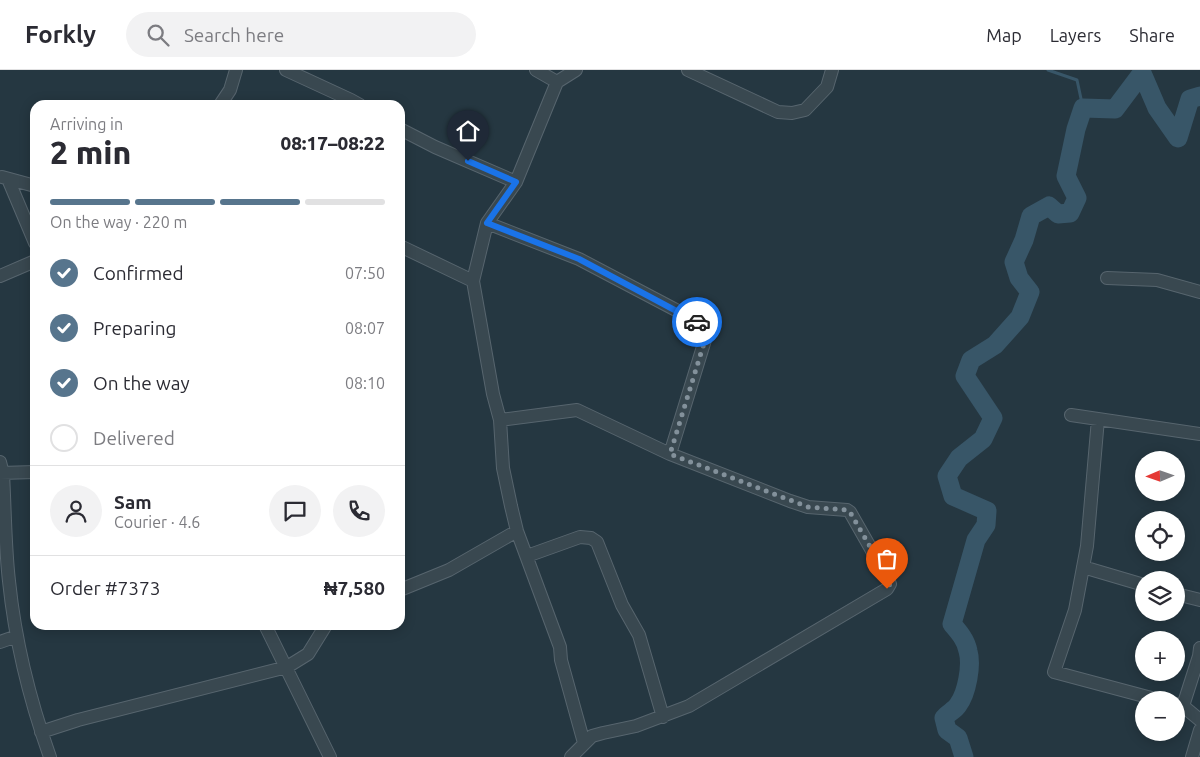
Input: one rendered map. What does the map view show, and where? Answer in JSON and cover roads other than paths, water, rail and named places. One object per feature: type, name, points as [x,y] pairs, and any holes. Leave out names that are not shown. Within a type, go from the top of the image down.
[{"type":"street","points":[[223,100],[230,90],[236,70]]},
{"type":"street","points":[[286,70],[351,100]]},
{"type":"street","points":[[536,70],[557,82]]},
{"type":"street","points":[[576,70],[557,82],[516,182],[487,223],[473,282],[493,394],[500,420],[503,468],[517,531],[560,647],[561,660],[584,743]]},
{"type":"street","points":[[688,70],[778,112],[792,113],[805,110],[827,87],[832,70]]},
{"type":"street","points":[[405,132],[435,147],[516,182]]},
{"type":"street","points":[[4,178],[30,185]]},
{"type":"street","points":[[4,178],[30,233]]},
{"type":"street","points":[[487,223],[579,259],[695,320],[702,326],[705,340],[670,454]]},
{"type":"street","points":[[405,248],[473,282]]},
{"type":"street","points":[[0,276],[30,263]]},
{"type":"street","points":[[1107,278],[1158,280],[1200,292]]},
{"type":"street","points":[[500,420],[577,410],[670,454],[808,507],[847,510],[860,528],[890,584],[887,589],[689,706],[636,726],[592,736],[571,757]]},
{"type":"street","points":[[1071,414],[1200,434]]},
{"type":"street","points":[[1098,419],[1087,546],[1075,610],[1054,672],[1135,694]]},
{"type":"street","points":[[30,472],[1,470],[4,580],[41,732],[50,757]]},
{"type":"street","points":[[405,588],[449,570],[517,531]]},
{"type":"street","points":[[527,556],[580,537],[591,538],[597,542],[622,605],[639,635],[663,717]]},
{"type":"street","points":[[1083,568],[1135,582]]},
{"type":"street","points":[[1185,596],[1200,600]]},
{"type":"street","points":[[268,630],[330,757]]},
{"type":"street","points":[[41,732],[78,720],[287,667],[308,654],[323,630]]},
{"type":"street","points":[[0,642],[17,636]]},
{"type":"street","points":[[1185,692],[1199,656],[1200,648]]},
{"type":"street","points":[[1185,709],[1200,720]]},
{"type":"street","points":[[1192,757],[1200,730]]},
{"type":"waterway","points":[[1048,70],[1077,80],[1083,108]]},
{"type":"waterway","points":[[964,757],[958,738],[947,730],[944,718],[957,707],[961,700],[969,671],[966,643],[952,624],[976,540],[986,525],[987,511],[953,496],[947,476],[959,458],[983,439],[993,418],[965,376],[971,360],[995,345],[1020,317],[1030,292],[1019,278],[1014,262],[1024,240],[1031,216],[1049,206],[1058,214],[1070,213],[1077,198],[1066,176],[1076,129],[1083,108],[1115,109],[1142,73],[1157,108],[1178,138],[1190,99],[1200,96]]}]
